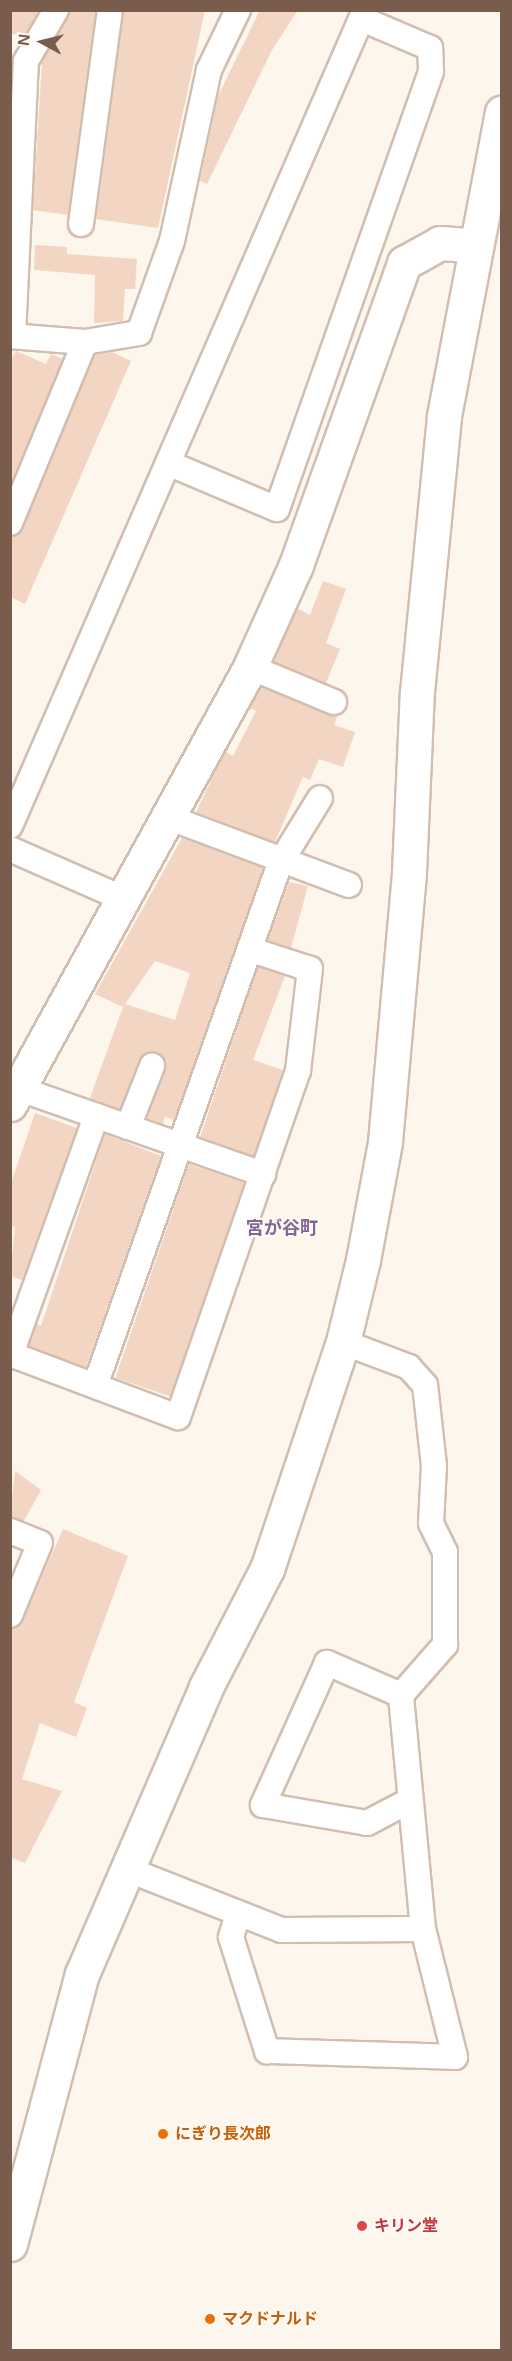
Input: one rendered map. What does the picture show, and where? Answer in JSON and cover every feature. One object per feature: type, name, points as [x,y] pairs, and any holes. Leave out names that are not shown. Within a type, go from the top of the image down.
[{"type":"street","points":[[56,10],[26,61],[12,336],[85,342],[139,333],[172,242],[209,70],[238,10]]},
{"type":"street","points":[[81,224],[110,10]]},
{"type":"street","points":[[10,826],[168,463],[363,15],[430,48],[431,71],[277,509],[168,463]]},
{"type":"street","points":[[10,2244],[82,1974],[124,1868],[267,1569],[343,1342],[385,1142],[409,872],[428,559],[472,245],[501,113]]},
{"type":"street","points":[[263,1174],[96,1116],[14,1096],[171,818],[250,667],[296,564],[404,263],[440,243],[472,245]]},
{"type":"street","points":[[10,523],[85,342]]},
{"type":"street","points":[[250,667],[334,702]]},
{"type":"street","points":[[95,1386],[252,950],[280,863],[320,798]]},
{"type":"street","points":[[171,818],[280,863],[349,885]]},
{"type":"street","points":[[10,849],[124,899]]},
{"type":"street","points":[[96,1116],[10,1354],[178,1417],[298,1071],[310,969],[252,950]]},
{"type":"street","points":[[128,1127],[152,1065]]},
{"type":"street","points":[[238,1914],[231,1936],[267,2051],[455,2057],[423,1929],[409,1801],[401,1695],[445,1645],[445,1552],[431,1523],[434,1466],[425,1385],[409,1367],[343,1342]]},
{"type":"street","points":[[10,1532],[40,1543],[10,1614]]},
{"type":"street","points":[[401,1695],[327,1663],[262,1805],[367,1823],[409,1801]]},
{"type":"street","points":[[124,1868],[281,1930],[423,1929]]},
{"type":"building","points":[[10,10],[39,10],[25,35],[10,34]]},
{"type":"building","points":[[70,10],[96,10],[68,215],[33,210],[42,62]]},
{"type":"building","points":[[124,10],[205,10],[158,228],[96,219]]},
{"type":"building","points":[[260,10],[298,10],[272,50],[207,184],[200,181],[218,96]]},
{"type":"building","points":[[35,245],[67,247],[67,254],[137,259],[135,289],[125,289],[123,321],[94,323],[95,275],[34,270]]},
{"type":"building","points":[[16,351],[46,364],[51,354],[63,359],[10,485],[10,361]]},
{"type":"building","points":[[112,352],[131,361],[25,604],[10,597],[10,537],[23,528],[95,355]]},
{"type":"building","points":[[323,581],[346,589],[326,643],[340,649],[326,683],[274,662],[297,608],[310,615]]},
{"type":"building","points":[[261,687],[337,717],[334,725],[355,732],[343,767],[319,759],[310,780],[303,777],[275,842],[196,812],[225,751],[233,756],[256,711],[249,708]]},
{"type":"building","points":[[182,838],[263,868],[174,1120],[165,1117],[163,1124],[147,1118],[165,1071],[157,1053],[139,1060],[120,1109],[90,1098],[123,1007],[95,994]],"holes":[[[155,961],[190,973],[175,1020],[125,1004]]]},
{"type":"building","points":[[289,882],[308,886],[291,948],[268,940]]},
{"type":"building","points":[[258,967],[285,976],[253,1060],[283,1070],[254,1156],[200,1137]]},
{"type":"building","points":[[35,1113],[77,1128],[22,1280],[10,1276],[15,1227],[10,1225],[10,1186]]},
{"type":"building","points":[[105,1134],[161,1156],[86,1367],[29,1346],[37,1324],[41,1326]]},
{"type":"building","points":[[189,1164],[244,1183],[170,1397],[115,1378]]},
{"type":"building","points":[[15,1471],[41,1490],[24,1521],[10,1517]]},
{"type":"building","points":[[63,1529],[128,1556],[74,1702],[87,1708],[76,1737],[40,1723],[22,1779],[62,1791],[25,1863],[10,1857],[10,1629],[23,1620]]},
{"type":"place","name":"にぎり長次郎","points":[[163,2134]]},
{"type":"place","name":"キリン堂","points":[[362,2226]]},
{"type":"place","name":"マクドナルド","points":[[210,2319]]},
{"type":"district","name":"宮が谷町","points":[[282,1228]]}]
